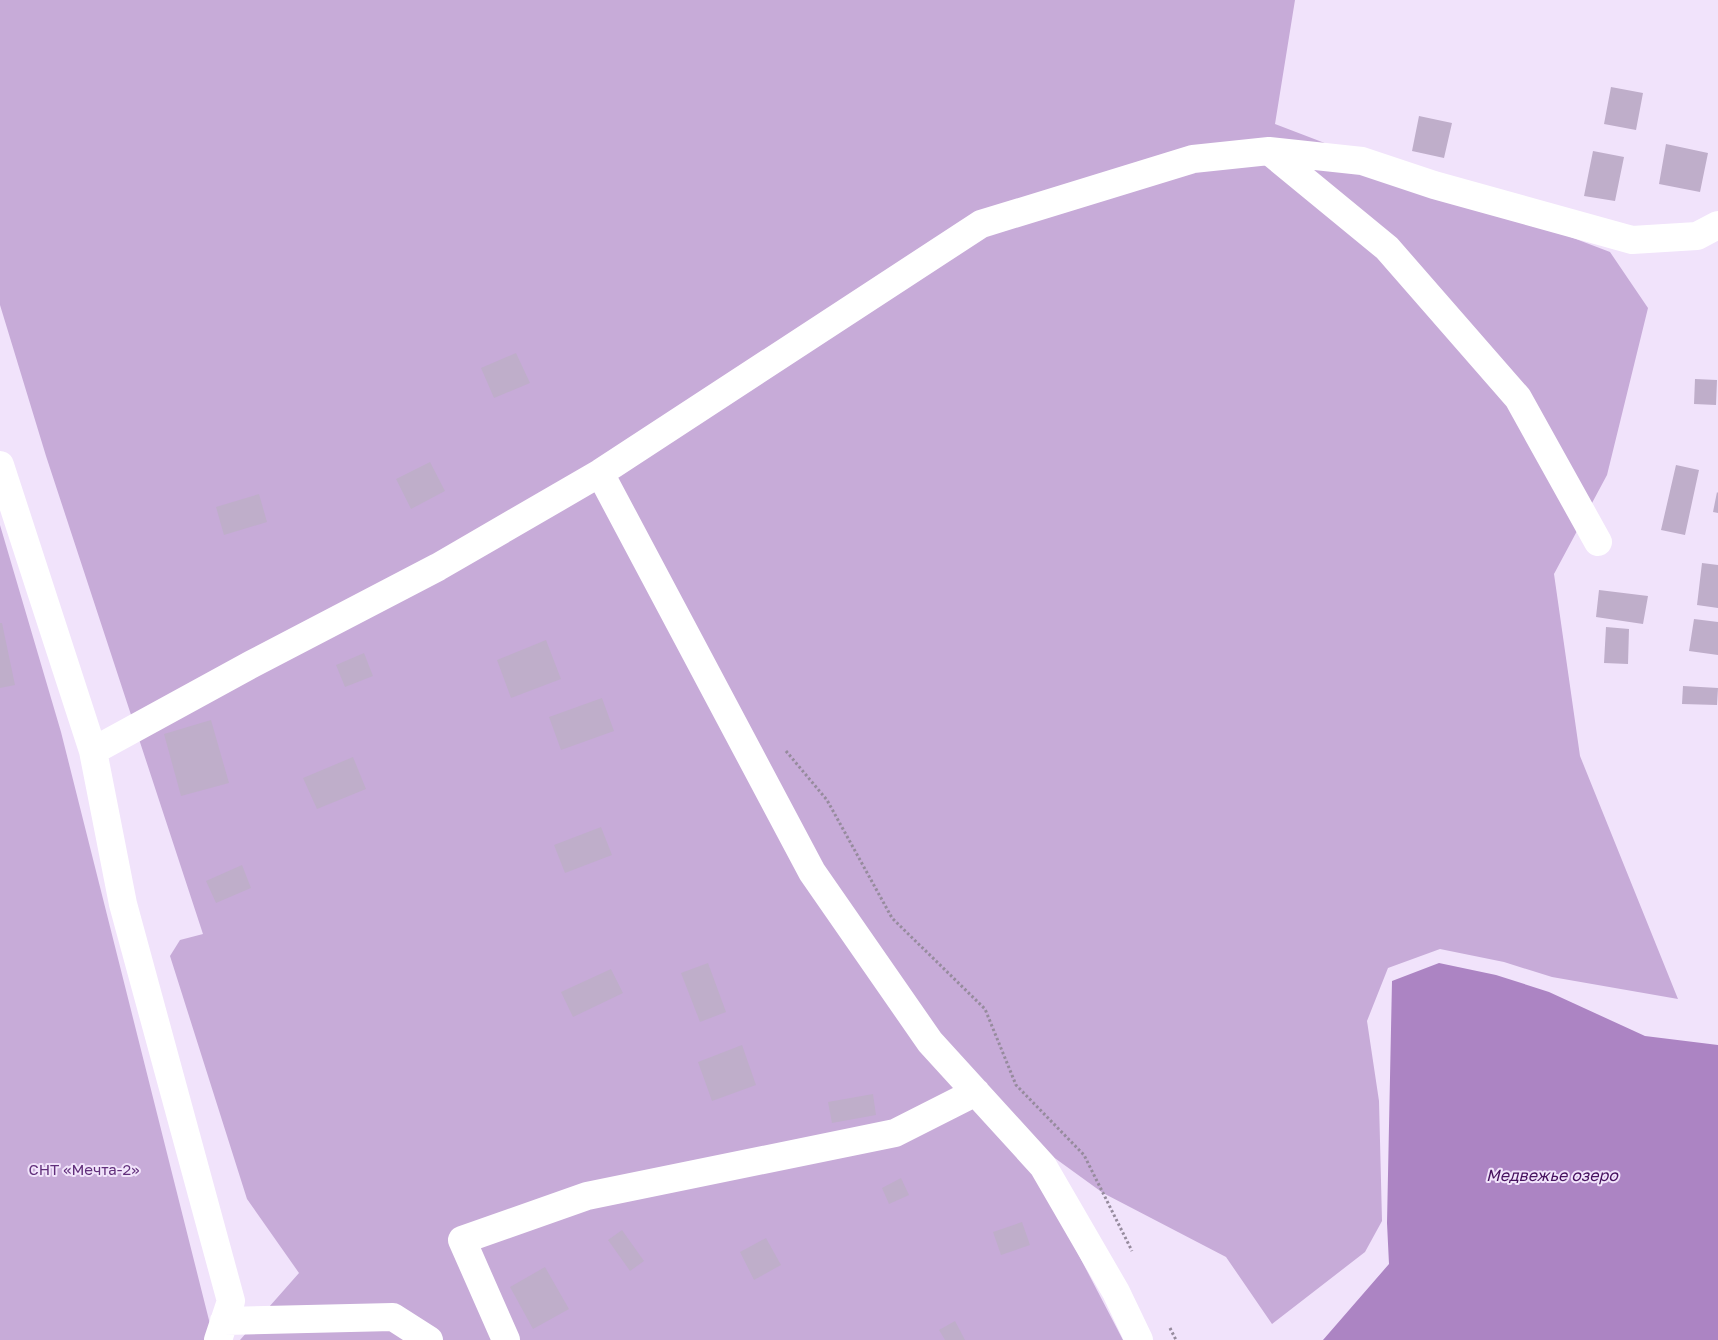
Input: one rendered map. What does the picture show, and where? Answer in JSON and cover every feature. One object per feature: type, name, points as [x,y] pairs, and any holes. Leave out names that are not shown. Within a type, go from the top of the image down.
[{"type":"street","points":[[93,751],[252,664],[438,567],[600,473],[981,224],[1193,159],[1269,150],[1362,161],[1434,185],[1632,240],[1697,236],[1718,225]]},
{"type":"street","points":[[1269,150],[1387,248],[1518,398],[1598,542]]},
{"type":"street","points":[[0,464],[93,751],[123,904],[231,1301],[221,1331],[299,1330],[393,1317],[430,1340]]},
{"type":"street","points":[[600,473],[812,872],[930,1042],[1043,1166],[1116,1292],[1139,1340]]},
{"type":"street","points":[[506,1340],[462,1240],[587,1196],[895,1133],[976,1092]]},
{"type":"path","points":[[782,747],[827,800],[892,918],[985,1009],[1016,1085],[1084,1155],[1132,1252]]},
{"type":"path","points":[[1168,1322],[1176,1340]]},
{"type":"green space","points":[[0,0],[1295,0],[1275,124],[1610,252],[1648,308],[1607,475],[1554,574],[1580,756],[1678,999],[1552,977],[1504,962],[1440,949],[1388,968],[1367,1021],[1379,1101],[1382,1221],[1365,1252],[1272,1324],[1226,1257],[1103,1193],[1012,1127],[1123,1340],[240,1340],[299,1273],[247,1199],[170,956],[180,940],[203,934],[46,456],[0,305]]},
{"type":"green space","name":"СНТ «Мечта-2»","points":[[0,525],[61,732],[214,1340],[0,1340]]},
{"type":"water","name":"Медвежье озеро","points":[[1439,963],[1496,975],[1549,992],[1645,1036],[1718,1045],[1718,1340],[1323,1340],[1389,1264],[1387,1223],[1392,981]]},
{"type":"building","points":[[1611,87],[1643,93],[1636,130],[1604,124]]},
{"type":"building","points":[[1419,116],[1452,123],[1444,158],[1412,151]]},
{"type":"building","points":[[1666,144],[1708,153],[1700,192],[1659,184]]},
{"type":"building","points":[[1593,151],[1624,157],[1615,201],[1584,196]]},
{"type":"building","points":[[516,353],[530,383],[494,398],[481,368]]},
{"type":"building","points":[[1695,379],[1717,380],[1716,405],[1694,404]]},
{"type":"building","points":[[430,462],[445,491],[411,509],[396,479]]},
{"type":"building","points":[[1676,465],[1699,470],[1685,535],[1661,530]]},
{"type":"building","points":[[1718,493],[1718,513],[1713,512]]},
{"type":"building","points":[[259,494],[267,522],[224,535],[216,507]]},
{"type":"building","points":[[1702,563],[1718,565],[1718,608],[1697,605]]},
{"type":"building","points":[[1599,590],[1648,596],[1643,624],[1596,617]]},
{"type":"building","points":[[1694,619],[1718,622],[1718,655],[1689,651]]},
{"type":"building","points":[[0,623],[2,623],[15,685],[0,688]]},
{"type":"building","points":[[1606,627],[1629,629],[1628,664],[1604,663]]},
{"type":"building","points":[[546,640],[561,679],[511,698],[497,660]]},
{"type":"building","points":[[364,653],[373,676],[345,687],[336,665]]},
{"type":"building","points":[[1683,686],[1718,688],[1717,705],[1682,704]]},
{"type":"building","points":[[602,698],[614,731],[561,750],[549,717]]},
{"type":"building","points":[[211,720],[229,783],[181,796],[164,734]]},
{"type":"building","points":[[353,757],[366,789],[317,809],[303,778]]},
{"type":"building","points":[[601,827],[612,855],[565,873],[554,845]]},
{"type":"building","points":[[242,865],[251,888],[216,903],[206,881]]},
{"type":"building","points":[[708,963],[726,1012],[700,1022],[681,973]]},
{"type":"building","points":[[611,969],[623,993],[573,1017],[561,992]]},
{"type":"building","points":[[742,1045],[756,1085],[712,1101],[698,1062]]},
{"type":"building","points":[[873,1094],[876,1115],[832,1123],[828,1102]]},
{"type":"building","points":[[901,1178],[909,1195],[889,1204],[882,1188]]},
{"type":"building","points":[[1022,1222],[1030,1245],[1001,1255],[993,1232]]},
{"type":"building","points":[[622,1230],[644,1261],[630,1271],[608,1240]]},
{"type":"building","points":[[766,1238],[781,1265],[754,1280],[740,1252]]},
{"type":"building","points":[[545,1267],[569,1309],[533,1329],[510,1287]]},
{"type":"building","points":[[955,1321],[965,1340],[945,1340],[939,1330]]}]
